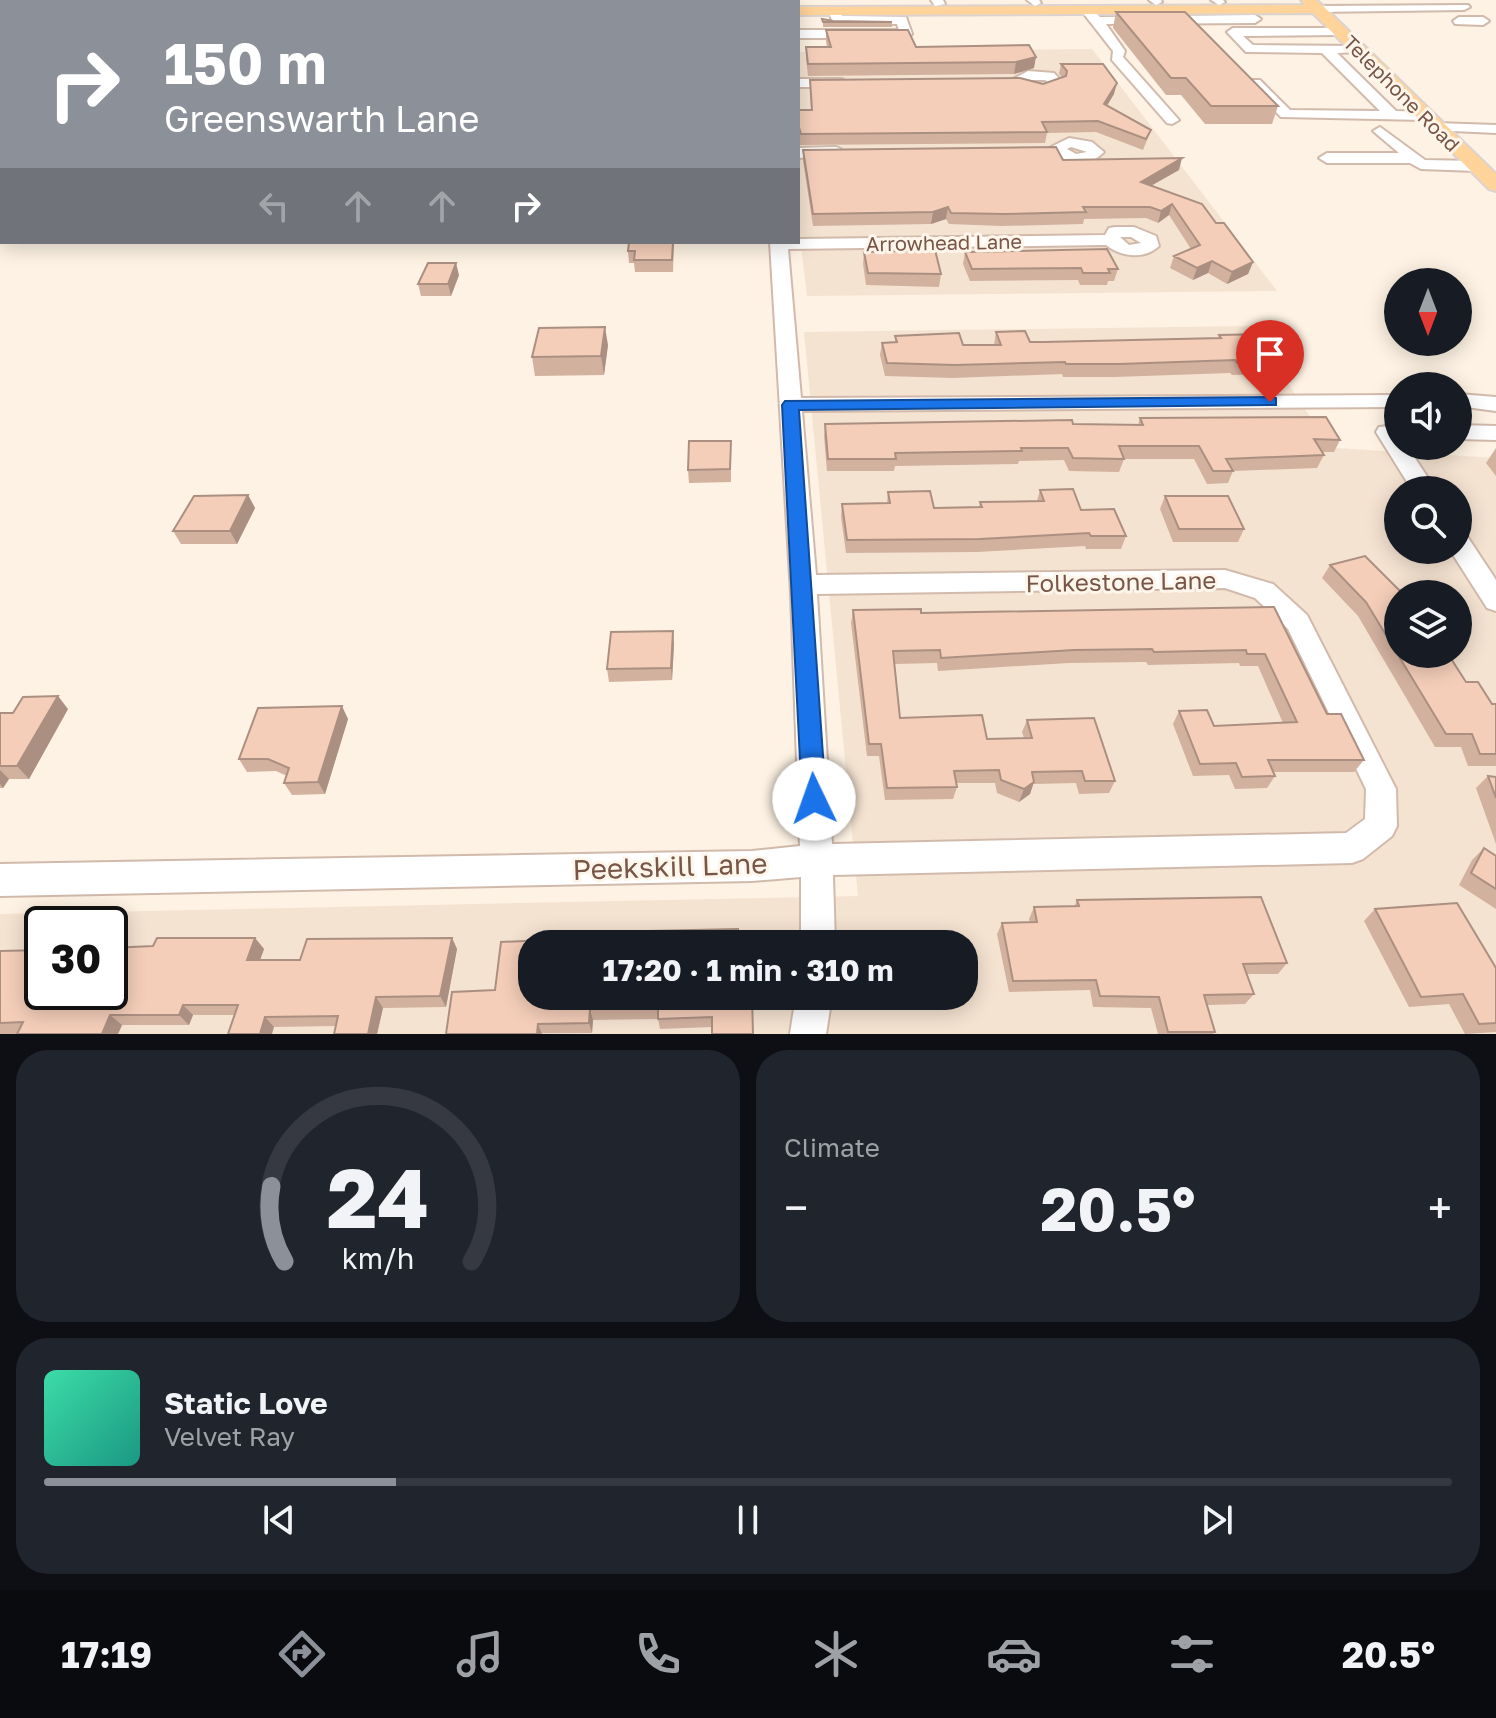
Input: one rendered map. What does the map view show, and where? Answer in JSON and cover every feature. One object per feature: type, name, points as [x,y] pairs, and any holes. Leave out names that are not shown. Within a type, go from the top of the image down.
[{"type":"main road","points":[[800,12],[839,24],[940,6],[1034,1],[1122,7],[1195,17],[1226,10],[1312,3]]},
{"type":"main road","points":[[800,2],[892,2],[1092,16],[1156,1],[1226,10]]},
{"type":"main road","name":"Telephone Road","points":[[1312,3],[1496,185]]},
{"type":"street","points":[[1312,3],[1378,8],[1464,7]]},
{"type":"street","points":[[1438,7],[1459,21]]},
{"type":"street","points":[[1378,8],[1399,22]]},
{"type":"street","points":[[1250,49],[1233,32],[1226,10],[1295,20],[1314,31]]},
{"type":"street","points":[[1092,16],[1195,17],[1210,39]]},
{"type":"street","points":[[1092,16],[1119,51],[1116,57],[1172,120]]},
{"type":"street","points":[[1444,21],[1483,21]]},
{"type":"street","points":[[801,34],[839,24],[877,26]]},
{"type":"street","points":[[1233,32],[1339,31]]},
{"type":"street","points":[[1235,49],[1357,49]]},
{"type":"street","points":[[1325,49],[1352,72],[1392,115]]},
{"type":"street","points":[[1244,72],[1286,114],[1392,115],[1496,128]]},
{"type":"street","points":[[1352,72],[1386,78]]},
{"type":"street","points":[[1005,81],[1021,81]]},
{"type":"street","points":[[800,83],[862,82]]},
{"type":"street","points":[[1484,117],[1496,128]]},
{"type":"street","points":[[1380,131],[1411,158],[1429,165],[1476,166]]},
{"type":"street","points":[[1453,144],[1496,145]]},
{"type":"street","points":[[800,153],[859,152]]},
{"type":"street","points":[[1327,158],[1411,158]]},
{"type":"street","name":"Arrowhead Lane","points":[[800,243],[1110,240]]},
{"type":"street","points":[[779,244],[818,860],[818,930]]},
{"type":"street","points":[[790,405],[1384,401]]},
{"type":"street","points":[[1472,401],[1496,404]]},
{"type":"street","points":[[1472,432],[1496,433]]},
{"type":"street","points":[[1472,564],[1496,601]]},
{"type":"street","name":"Folkestone Lane","points":[[802,585],[1225,579],[1264,591],[1298,622],[1350,725],[1381,789],[1381,826]]},
{"type":"street","name":"Peekskill Lane","points":[[0,880],[752,866],[818,860],[1352,848],[1381,826]]},
{"type":"street","points":[[808,1034],[812,1010]]},
{"type":"shaded area","points":[[1092,49],[1277,291],[807,296],[800,238],[800,52]]},
{"type":"shaded area","points":[[1250,326],[1319,430],[1336,448],[1384,451],[1384,460],[1496,458],[1496,1034],[0,1034],[0,914],[24,913],[24,1010],[128,1010],[128,911],[858,896],[804,332]]},
{"type":"building","points":[[1116,12],[1185,12],[1278,106],[1211,106],[1186,78],[1171,78]]},
{"type":"building","points":[[822,19],[833,21],[892,22],[823,22]]},
{"type":"building","points":[[826,30],[908,30],[916,47],[1029,45],[1036,57],[1016,62],[808,64],[806,47],[831,47]]},
{"type":"building","points":[[1061,64],[1103,64],[1117,83],[1104,104],[1151,130],[1146,139],[1098,121],[1042,122],[1047,132],[801,134],[800,131],[800,110],[812,110],[810,80],[1020,78],[1043,84],[1066,76],[1067,71]]},
{"type":"building","points":[[1056,147],[1063,160],[1182,158],[1141,182],[1202,204],[1216,223],[1224,223],[1253,262],[1232,272],[1212,261],[1197,268],[1174,256],[1200,245],[1172,204],[1161,211],[1150,207],[1083,207],[1086,212],[1004,214],[951,213],[948,207],[933,212],[813,214],[803,150]]},
{"type":"building","points":[[629,244],[673,244],[672,260],[634,260],[635,251],[628,251]]},
{"type":"building","points":[[1107,249],[1118,269],[1108,269],[1110,273],[1083,273],[1081,268],[972,269],[965,252]]},
{"type":"building","points":[[935,250],[941,274],[868,273],[864,252]]},
{"type":"building","points":[[428,263],[456,263],[448,284],[418,284]]},
{"type":"building","points":[[605,327],[601,356],[532,357],[539,328]]},
{"type":"building","points":[[1025,331],[1030,342],[1271,334],[1291,361],[887,363],[882,343],[897,342],[895,336],[959,333],[963,345],[1001,345],[996,332]]},
{"type":"building","points":[[1326,417],[1340,440],[1314,439],[1324,455],[1226,459],[1233,471],[1213,471],[1199,446],[1119,446],[1124,459],[1073,458],[1068,448],[1021,448],[1022,451],[895,453],[896,459],[828,459],[825,424],[1072,420],[1073,424],[1143,425],[1140,418]]},
{"type":"building","points":[[689,441],[731,441],[730,469],[688,470]]},
{"type":"building","points":[[1073,489],[1081,510],[1114,509],[1126,536],[1091,536],[1089,533],[980,539],[847,540],[842,504],[890,503],[888,492],[930,491],[934,508],[982,507],[980,502],[1044,501],[1040,490]]},
{"type":"building","points":[[248,495],[230,531],[173,531],[194,496]]},
{"type":"building","points":[[1165,496],[1228,496],[1244,529],[1179,529]]},
{"type":"building","points":[[1365,556],[1389,580],[1384,580],[1384,632],[1366,602],[1330,565]]},
{"type":"building","points":[[1274,607],[1327,714],[1341,714],[1364,760],[1268,760],[1275,776],[1242,777],[1236,763],[1200,764],[1179,711],[1207,710],[1214,726],[1297,722],[1265,654],[1247,654],[1246,650],[1074,650],[941,658],[940,650],[893,651],[900,718],[982,715],[987,739],[1032,738],[1027,720],[1094,718],[1115,781],[1085,781],[1082,771],[1032,772],[1034,782],[1024,789],[1001,780],[999,770],[954,771],[957,787],[887,788],[881,744],[869,744],[853,610],[921,609],[921,613]]},
{"type":"building","points":[[673,631],[671,668],[607,669],[611,632]]},
{"type":"building","points":[[1406,668],[1457,668],[1466,682],[1478,682],[1492,704],[1496,704],[1496,754],[1480,754],[1472,734],[1446,734]]},
{"type":"building","points":[[58,696],[17,766],[0,766],[0,713],[13,713],[23,697]]},
{"type":"building","points":[[342,706],[318,782],[284,783],[289,768],[268,759],[239,759],[258,708]]},
{"type":"building","points":[[1488,776],[1496,777],[1496,798]]},
{"type":"building","points":[[1484,848],[1496,856],[1496,889],[1471,873]]},
{"type":"building","points":[[1261,897],[1287,963],[1243,964],[1254,994],[1204,995],[1215,1032],[1168,1032],[1159,997],[1100,996],[1096,980],[1013,981],[1002,923],[1037,922],[1034,907],[1079,906],[1077,900]]},
{"type":"building","points":[[1457,903],[1496,968],[1496,1023],[1479,1024],[1463,994],[1421,997],[1375,909]]},
{"type":"building","points":[[157,938],[255,938],[247,960],[300,960],[307,939],[452,938],[440,996],[376,997],[368,1034],[334,1034],[338,1016],[265,1017],[260,1034],[228,1034],[238,1005],[183,1005],[179,1015],[110,1015],[102,1034],[17,1034],[23,1022],[0,1023],[0,951],[24,950],[24,1010],[128,1010],[128,947],[153,946]]},
{"type":"building","points":[[518,941],[518,1010],[590,1010],[589,1023],[538,1024],[537,1034],[446,1034],[452,992],[495,990],[501,942]]},
{"type":"building","points":[[658,1010],[752,1010],[753,1034],[712,1034],[712,1017],[658,1019]]},
{"type":"route","points":[[814,799],[790,405],[1270,402]]}]
